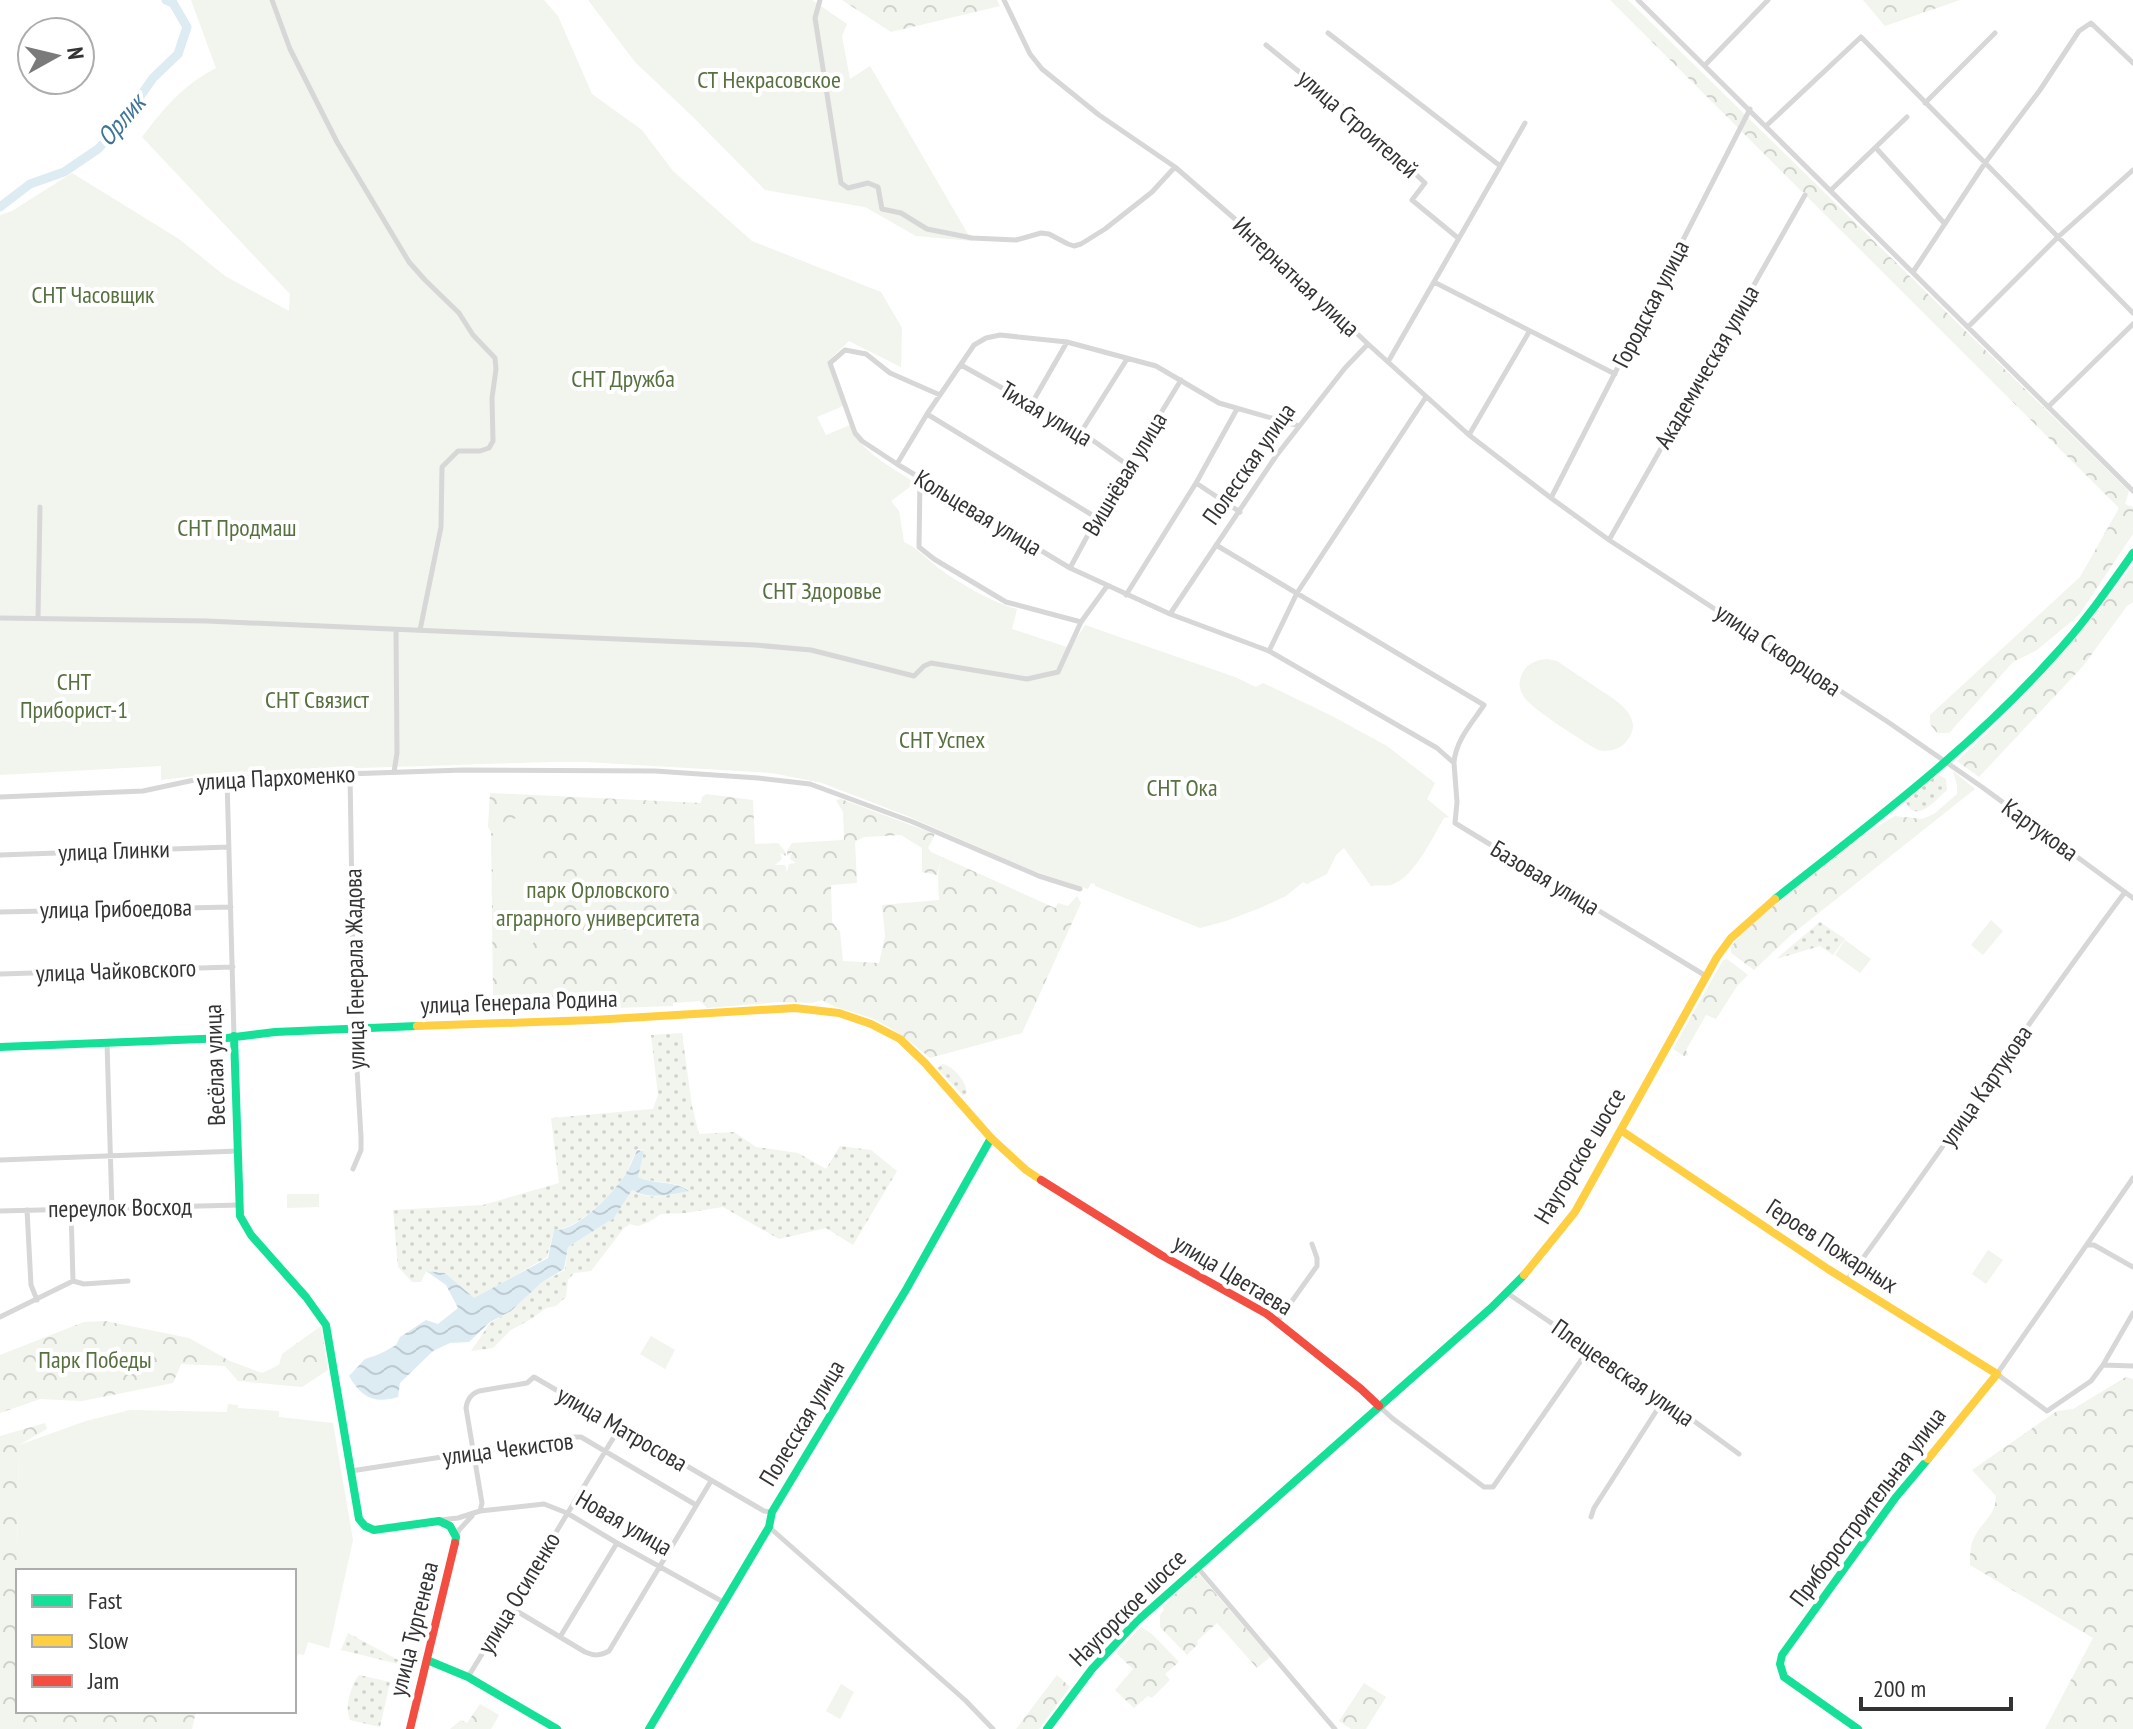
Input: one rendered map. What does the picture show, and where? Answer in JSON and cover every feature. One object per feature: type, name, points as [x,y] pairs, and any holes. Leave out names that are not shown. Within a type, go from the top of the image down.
[{"type":"main road","name":"Наугорское шоссе","points":[[1047,1729],[1108,1650],[1137,1621],[1507,1293],[1536,1262],[1575,1212],[1706,976],[1731,938],[1987,726],[2100,604],[2133,553]]},
{"type":"main road","name":"улица Генерала Родина","points":[[0,1047],[795,1008],[822,1010],[871,1024],[900,1039],[991,1138]]},
{"type":"main road","name":"Весёлая улица","points":[[234,1036],[243,1224],[324,1321],[351,1471]]},
{"type":"main road","name":"Героев Пожарных","points":[[1622,1131],[1847,1280],[1997,1374]]},
{"type":"main road","name":"улица Цветаева","points":[[991,1138],[1038,1178],[1161,1255],[1277,1322],[1379,1406]]},
{"type":"main road","name":"Полесская улица","points":[[649,1729],[769,1527],[772,1512],[907,1288],[991,1138]]},
{"type":"main road","name":"Приборостроительная улица","points":[[1858,1729],[1784,1677],[1780,1664],[1782,1655],[1883,1514],[1997,1374]]},
{"type":"main road","name":"Новая улица","points":[[351,1471],[359,1519],[365,1526],[374,1530],[439,1521]]},
{"type":"main road","points":[[439,1521],[450,1526],[456,1537]]},
{"type":"main road","name":"улица Тургенева","points":[[410,1729],[456,1537]]},
{"type":"main road","points":[[427,1660],[468,1677],[557,1729]]},
{"type":"street","points":[[272,0],[290,49],[337,142],[409,262],[459,313],[473,335],[495,358],[493,441],[489,448],[458,451],[442,467],[441,527],[420,630]]},
{"type":"street","points":[[820,0],[815,18],[841,183],[848,188],[868,183],[878,187],[882,209],[901,213],[927,229],[972,238],[1016,240],[1041,233],[1074,246],[1105,229],[1152,192],[1175,167]]},
{"type":"street","name":"Интернатная улица","points":[[1004,0],[1030,54],[1042,69],[1099,115],[1175,167],[1250,232],[1469,435],[1609,540]]},
{"type":"street","points":[[1638,0],[1647,2],[1705,65],[2133,491]]},
{"type":"street","points":[[1705,65],[1768,0]]},
{"type":"street","points":[[1913,272],[1985,163],[2040,90],[2079,31],[2091,23],[2133,63]]},
{"type":"street","points":[[1328,33],[1499,165]]},
{"type":"street","points":[[1925,103],[1995,33]]},
{"type":"street","points":[[1766,126],[1861,37],[2133,313]]},
{"type":"street","name":"улица Строителей","points":[[1266,45],[1355,117],[1425,183],[1412,200],[1458,238]]},
{"type":"street","name":"Городская улица","points":[[1551,498],[1750,109]]},
{"type":"street","points":[[1831,190],[1907,117]]},
{"type":"street","points":[[1388,362],[1525,123]]},
{"type":"street","points":[[1876,148],[1945,224]]},
{"type":"street","points":[[1968,327],[2058,237],[2133,170]]},
{"type":"street","name":"Академическая улица","points":[[1609,540],[1805,195]]},
{"type":"street","points":[[1434,282],[1615,374]]},
{"type":"street","points":[[2048,407],[2133,324]]},
{"type":"street","points":[[1469,435],[1529,332]]},
{"type":"street","name":"Кольцевая улица","points":[[1299,426],[1219,403],[1156,366],[1067,342],[1000,335],[974,345],[897,464],[1070,568],[1170,614],[1269,651],[1437,748],[1454,763]]},
{"type":"street","points":[[1032,403],[1067,342]]},
{"type":"street","name":"Полесская улица","points":[[1170,614],[1276,456],[1345,368],[1368,344]]},
{"type":"street","points":[[897,464],[855,433],[830,363],[845,350],[866,354],[890,373],[940,395]]},
{"type":"street","points":[[1081,432],[1127,359]]},
{"type":"street","name":"Тихая улица","points":[[961,365],[1081,432],[1129,466]]},
{"type":"street","name":"Вишнёвая улица","points":[[1070,568],[1181,380]]},
{"type":"street","points":[[1269,651],[1297,593],[1426,397]]},
{"type":"street","points":[[1126,595],[1196,483],[1237,409]]},
{"type":"street","points":[[927,414],[1097,518]]},
{"type":"street","points":[[920,478],[919,547],[1006,602],[1081,622]]},
{"type":"street","points":[[1196,483],[1240,512]]},
{"type":"street","points":[[38,618],[40,507]]},
{"type":"street","name":"улица Скворцова","points":[[1609,540],[1947,762]]},
{"type":"street","points":[[1216,545],[1484,705],[1460,741],[1454,763]]},
{"type":"street","points":[[0,618],[207,621],[763,645],[811,650],[914,676],[924,666],[939,663],[1027,679],[1058,672],[1081,622],[1107,586]]},
{"type":"street","points":[[394,772],[397,753],[396,630]]},
{"type":"street","name":"Картукова","points":[[1947,762],[2133,898]]},
{"type":"street","name":"Базовая улица","points":[[1454,763],[1455,823],[1706,976]]},
{"type":"street","name":"улица Пархоменко","points":[[0,797],[143,791],[199,779],[394,772],[554,769],[655,771],[758,778],[810,784],[913,822],[1039,876],[1080,889]]},
{"type":"street","name":"улица Генерала Жадова","points":[[350,774],[355,1028],[361,1150],[354,1166]]},
{"type":"street","name":"Весёлая улица","points":[[227,779],[234,1036]]},
{"type":"street","name":"улица Глинки","points":[[0,855],[229,847]]},
{"type":"street","name":"улица Картукова","points":[[1847,1280],[2125,892]]},
{"type":"street","name":"улица Грибоедова","points":[[0,912],[231,907]]},
{"type":"street","name":"улица Чайковского","points":[[0,974],[233,967]]},
{"type":"street","points":[[107,1043],[112,1209]]},
{"type":"street","points":[[0,1160],[238,1151]]},
{"type":"street","name":"Приборостроительная улица","points":[[1997,1374],[2133,1178]]},
{"type":"street","name":"переулок Восход","points":[[0,1211],[240,1205]]},
{"type":"street","points":[[71,1209],[73,1281]]},
{"type":"street","points":[[27,1210],[31,1285],[37,1300]]},
{"type":"street","points":[[1277,1322],[1318,1264],[1312,1244]]},
{"type":"street","points":[[2087,1246],[2094,1245],[2133,1267]]},
{"type":"street","points":[[0,1317],[73,1281],[84,1284],[128,1281]]},
{"type":"street","name":"Плещеевская улица","points":[[1507,1293],[1664,1399],[1739,1454]]},
{"type":"street","points":[[1997,1374],[2047,1411],[2091,1381],[2133,1313]]},
{"type":"street","name":"улица Цветаева","points":[[1379,1406],[1484,1487],[1493,1487],[1589,1349]]},
{"type":"street","points":[[2103,1365],[2133,1366]]},
{"type":"street","name":"улица Матросова","points":[[474,1452],[466,1408],[469,1397],[479,1391],[527,1383],[534,1377],[711,1481],[764,1511],[772,1512]]},
{"type":"street","points":[[1591,1517],[1664,1399]]},
{"type":"street","name":"улица Осипенко","points":[[468,1677],[620,1427]]},
{"type":"street","name":"улица Чекистов","points":[[351,1471],[581,1437],[696,1505]]},
{"type":"street","points":[[456,1537],[482,1503],[474,1452]]},
{"type":"street","points":[[510,1607],[590,1654],[602,1655],[609,1651],[711,1481]]},
{"type":"street","name":"Новая улица","points":[[439,1521],[477,1512],[544,1504],[567,1513],[725,1603]]},
{"type":"street","points":[[769,1527],[965,1700],[993,1729]]},
{"type":"street","points":[[560,1637],[617,1543]]},
{"type":"street","points":[[1197,1567],[1335,1729]]},
{"type":"green space","points":[[191,0],[544,0],[558,16],[592,94],[642,130],[673,171],[752,241],[881,292],[902,328],[901,367],[849,341],[829,360],[843,406],[817,417],[826,435],[850,425],[869,451],[915,483],[891,501],[899,511],[904,542],[961,583],[1017,609],[1012,629],[1070,648],[1085,625],[1256,687],[1263,683],[1330,715],[1387,746],[1435,783],[1427,799],[1449,817],[1444,818],[1415,866],[1391,885],[1371,886],[1344,848],[1336,855],[1327,874],[1307,884],[1303,882],[1286,896],[1260,908],[1200,928],[1095,884],[1091,883],[1088,889],[1034,871],[822,783],[772,773],[551,762],[228,772],[161,780],[161,766],[0,775],[0,215],[12,211],[72,173],[179,239],[225,276],[289,311],[290,294],[142,137],[175,98],[216,68]]},
{"type":"green space","name":"СТ Некрасовское","points":[[588,0],[812,0],[847,24],[842,36],[850,79],[870,66],[972,241],[916,236],[865,207],[765,190],[635,62]]},
{"type":"green space","points":[[842,0],[997,0],[1000,6],[891,32]]},
{"type":"green space","points":[[1610,0],[1628,0],[2129,491],[2125,504],[2133,507],[2133,534],[2079,615],[2037,650],[2013,662],[1949,733],[1937,733],[1930,724],[1930,715],[2080,577],[2119,508]]},
{"type":"green space","points":[[1863,0],[1960,0],[1885,26]]},
{"type":"green space","points":[[2133,564],[2133,602],[2083,666],[1979,777],[1957,761],[2050,667]]},
{"type":"green space","points":[[1547,659],[1557,661],[1625,709],[1633,724],[1632,733],[1623,745],[1613,750],[1598,750],[1525,698],[1520,689],[1524,671],[1532,663]]},
{"type":"green space","points":[[1953,771],[1975,789],[1791,935],[1754,970],[1731,953],[1731,947],[1748,926],[1863,835],[1895,816],[1922,819],[1934,814],[1957,794]]},
{"type":"green space","points":[[1936,775],[1946,779],[1947,790],[1921,811],[1910,809],[1907,800]]},
{"type":"green space","name":"парк Орловского аграрного университета","points":[[490,793],[701,803],[706,794],[753,800],[755,844],[778,843],[786,856],[780,853],[782,859],[775,865],[785,865],[787,872],[789,864],[796,863],[790,859],[792,852],[787,856],[792,843],[844,840],[843,812],[836,800],[841,799],[935,834],[928,848],[931,852],[1055,908],[1058,903],[1068,906],[1077,896],[1081,903],[1022,1033],[930,1058],[879,1022],[822,1000],[707,1008],[700,1001],[673,1003],[673,1006],[499,1012],[494,1008],[493,995],[491,832],[488,827]],"holes":[[[901,835],[922,848],[922,872],[937,875],[941,860],[939,900],[882,905],[885,936],[879,963],[843,961],[840,932],[832,922],[831,885],[857,883],[855,842],[864,837]]]},
{"type":"green space","points":[[517,818],[530,824],[538,837],[539,935],[529,949],[514,954],[496,944],[493,936],[493,835],[502,823]]},
{"type":"green space","points":[[1991,920],[2003,931],[1983,955],[1971,945]]},
{"type":"green space","points":[[1820,922],[1845,939],[1833,955],[1820,946],[1776,959]]},
{"type":"green space","points":[[1845,940],[1871,959],[1860,973],[1835,955]]},
{"type":"green space","points":[[1727,959],[1748,975],[1737,986],[1716,1019],[1706,1015],[1686,1050],[1688,1055],[1684,1056],[1673,1049],[1723,960]]},
{"type":"green space","points":[[682,1033],[699,1134],[734,1132],[756,1147],[798,1153],[826,1169],[840,1146],[871,1150],[897,1171],[853,1245],[826,1228],[779,1239],[723,1207],[661,1214],[649,1222],[638,1226],[630,1224],[624,1228],[591,1271],[574,1273],[568,1280],[566,1297],[556,1306],[546,1308],[511,1330],[493,1348],[471,1351],[490,1323],[511,1311],[541,1283],[565,1270],[568,1247],[614,1218],[632,1190],[653,1196],[668,1196],[689,1190],[638,1177],[644,1150],[637,1149],[626,1173],[604,1200],[573,1224],[554,1230],[547,1257],[474,1299],[445,1273],[426,1271],[421,1282],[412,1282],[398,1267],[393,1210],[483,1205],[559,1183],[551,1118],[653,1109],[658,1095],[651,1035]]},
{"type":"green space","points":[[943,1064],[962,1079],[967,1093],[963,1096],[937,1068]]},
{"type":"green space","points":[[287,1194],[319,1194],[319,1207],[287,1208]]},
{"type":"green space","points":[[1988,1250],[2003,1260],[1986,1284],[1972,1274]]},
{"type":"green space","name":"Парк Победы","points":[[105,1321],[189,1338],[230,1361],[262,1373],[279,1365],[282,1354],[321,1326],[328,1370],[302,1387],[238,1381],[225,1366],[181,1364],[173,1383],[82,1401],[40,1399],[0,1413],[0,1355],[84,1322]]},
{"type":"green space","points":[[651,1336],[675,1350],[665,1369],[640,1354]]},
{"type":"green space","points":[[2126,1377],[2133,1379],[2133,1729],[2045,1729],[2093,1638],[1970,1565],[1973,1541],[1991,1514],[1996,1496],[1972,1470],[2057,1411],[2073,1409]]},
{"type":"green space","points":[[228,1404],[238,1405],[238,1408],[279,1411],[279,1417],[333,1423],[353,1540],[329,1648],[308,1642],[304,1655],[298,1654],[296,1660],[296,1569],[17,1569],[19,1445],[86,1421],[130,1410],[227,1412]]},
{"type":"green space","name":"Парк Победы","points":[[45,1423],[47,1429],[19,1445],[16,1713],[196,1713],[192,1729],[0,1729],[0,1436]]},
{"type":"green space","points":[[1198,1573],[1270,1657],[1257,1668],[1217,1623],[1187,1655],[1160,1627],[1162,1607]]},
{"type":"green space","points":[[1141,1627],[1179,1662],[1165,1674],[1170,1680],[1152,1698],[1148,1696],[1134,1708],[1115,1690],[1133,1669],[1116,1653]]},
{"type":"green space","points":[[348,1633],[400,1661],[399,1664],[341,1650]]},
{"type":"green space","points":[[359,1675],[390,1682],[380,1727],[350,1720],[349,1696]]},
{"type":"green space","points":[[1057,1675],[1070,1687],[1039,1729],[1016,1729]]},
{"type":"green space","points":[[1364,1683],[1386,1697],[1366,1729],[1351,1729],[1339,1721]]},
{"type":"green space","points":[[841,1684],[854,1692],[840,1719],[826,1711]]},
{"type":"green space","points":[[480,1704],[499,1715],[491,1729],[450,1729],[461,1720],[467,1723]]},
{"type":"water","points":[[637,1150],[644,1151],[638,1177],[677,1185],[689,1191],[653,1196],[632,1190],[614,1218],[568,1247],[564,1269],[541,1283],[511,1311],[490,1322],[469,1342],[450,1343],[433,1351],[400,1383],[398,1397],[375,1399],[359,1390],[349,1376],[365,1359],[396,1345],[400,1337],[426,1320],[438,1324],[458,1308],[446,1285],[426,1271],[445,1273],[474,1298],[548,1258],[554,1230],[572,1225],[601,1203],[625,1175]]},
{"type":"waterway","name":"Орлик","points":[[0,207],[30,184],[64,172],[98,149],[118,128],[153,78],[178,54],[187,27],[173,3],[166,0]]},
{"type":"traffic: fast","points":[[1775,899],[1883,814],[1987,724],[2062,646],[2133,553]]},
{"type":"traffic: fast","points":[[0,1047],[227,1038],[275,1032],[417,1026]]},
{"type":"traffic: fast","points":[[234,1036],[240,1216],[251,1235],[306,1297],[326,1325],[359,1519],[374,1530],[439,1521],[450,1526],[456,1537],[455,1543]]},
{"type":"traffic: fast","points":[[649,1729],[769,1527],[772,1512],[907,1288],[991,1138]]},
{"type":"traffic: fast","points":[[1047,1729],[1092,1669],[1137,1621],[1491,1308],[1524,1275]]},
{"type":"traffic: fast","points":[[1858,1729],[1784,1677],[1780,1664],[1782,1655],[1896,1497],[1928,1459]]},
{"type":"traffic: fast","points":[[427,1660],[468,1677],[557,1729]]},
{"type":"traffic: slow","points":[[1524,1275],[1575,1212],[1717,957],[1731,938],[1775,899]]},
{"type":"traffic: slow","points":[[417,1026],[795,1008],[839,1013],[871,1024],[900,1039],[991,1138],[1041,1180]]},
{"type":"traffic: slow","points":[[1622,1131],[1828,1269],[1997,1374],[1928,1459]]},
{"type":"traffic: jam","points":[[1041,1180],[1161,1255],[1267,1314],[1379,1406]]},
{"type":"traffic: jam","points":[[410,1729],[455,1543]]},
{"type":"park label","name":"СНТ Часовщик","points":[[93,295]]},
{"type":"park label","name":"СНТ Дружба","points":[[623,379]]},
{"type":"park label","name":"СНТ Продмаш","points":[[237,528]]},
{"type":"park label","name":"СНТ Здоровье","points":[[822,591]]},
{"type":"park label","name":"СНТ Приборист-1","points":[[74,696]]},
{"type":"park label","name":"СНТ Связист","points":[[317,700]]},
{"type":"park label","name":"СНТ Успех","points":[[942,740]]},
{"type":"park label","name":"СНТ Ока","points":[[1182,788]]}]
